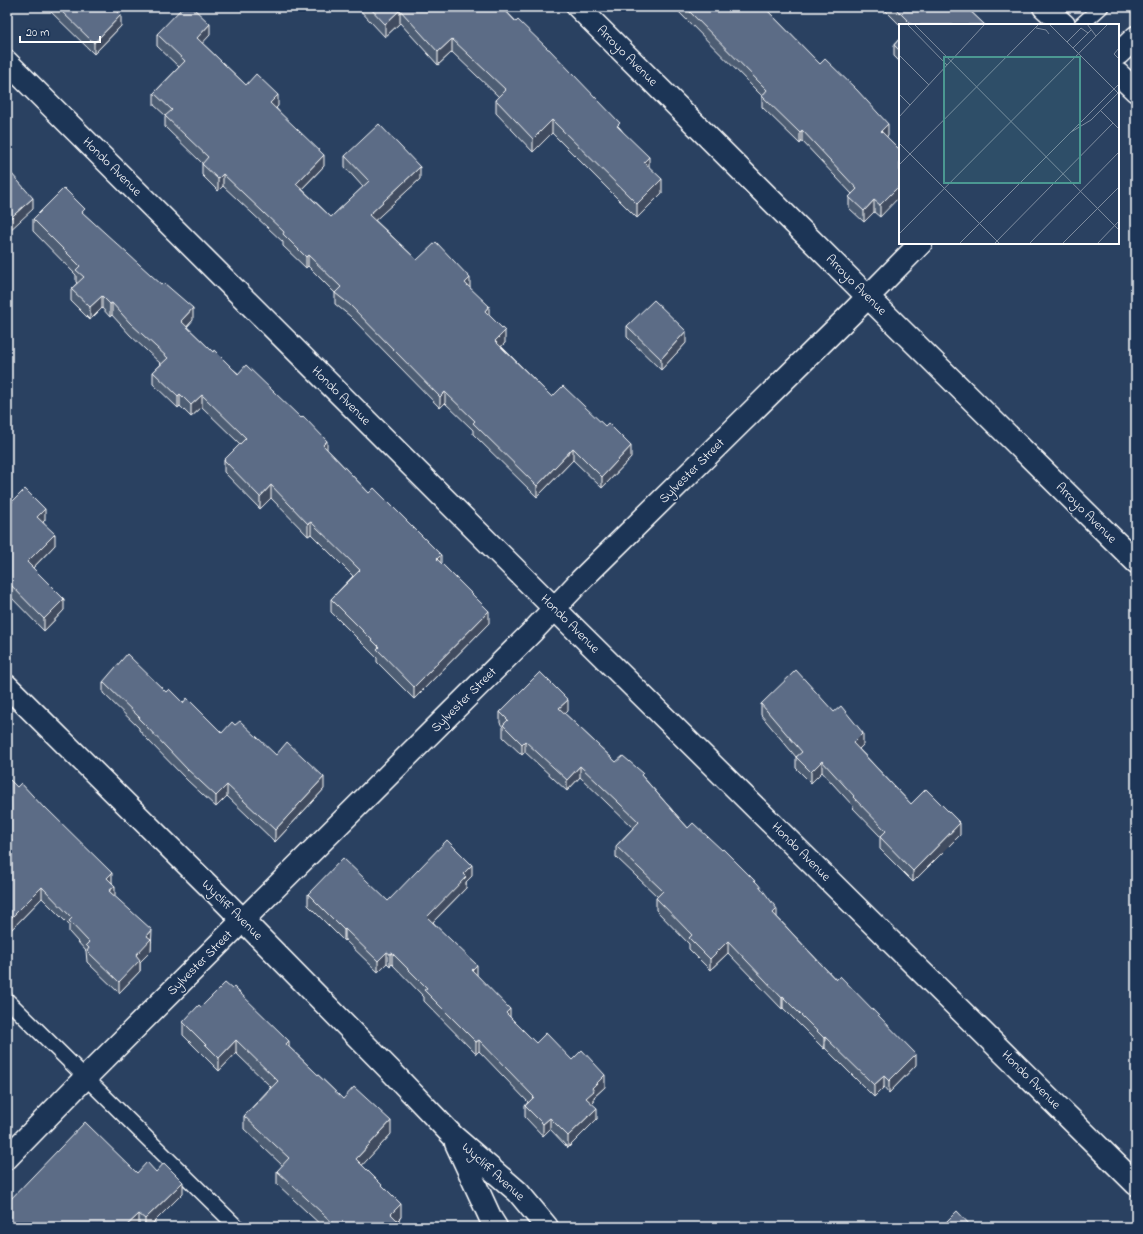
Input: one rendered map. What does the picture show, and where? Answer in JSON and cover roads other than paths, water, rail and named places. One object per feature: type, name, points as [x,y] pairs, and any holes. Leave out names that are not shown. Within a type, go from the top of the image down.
[{"type":"street","name":"Arroyo Avenue","points":[[578,7],[1136,562]]},
{"type":"street","points":[[1044,7],[1063,24]]},
{"type":"street","points":[[1119,53],[1136,37]]},
{"type":"street","name":"Hondo Avenue","points":[[7,62],[554,609],[1136,1184]]},
{"type":"street","points":[[1119,75],[1136,91]]},
{"type":"street","name":"Sylvester Street","points":[[7,1158],[86,1077],[526,638],[582,580],[920,244]]},
{"type":"street","name":"Wycliff Avenue","points":[[7,686],[226,903],[453,1136],[518,1192],[547,1227]]},
{"type":"street","name":"Wycliff Avenue","points":[[453,1136],[496,1227]]},
{"type":"lane","points":[[1082,24],[1101,7]]},
{"type":"lane","points":[[7,1000],[237,1227]]}]
